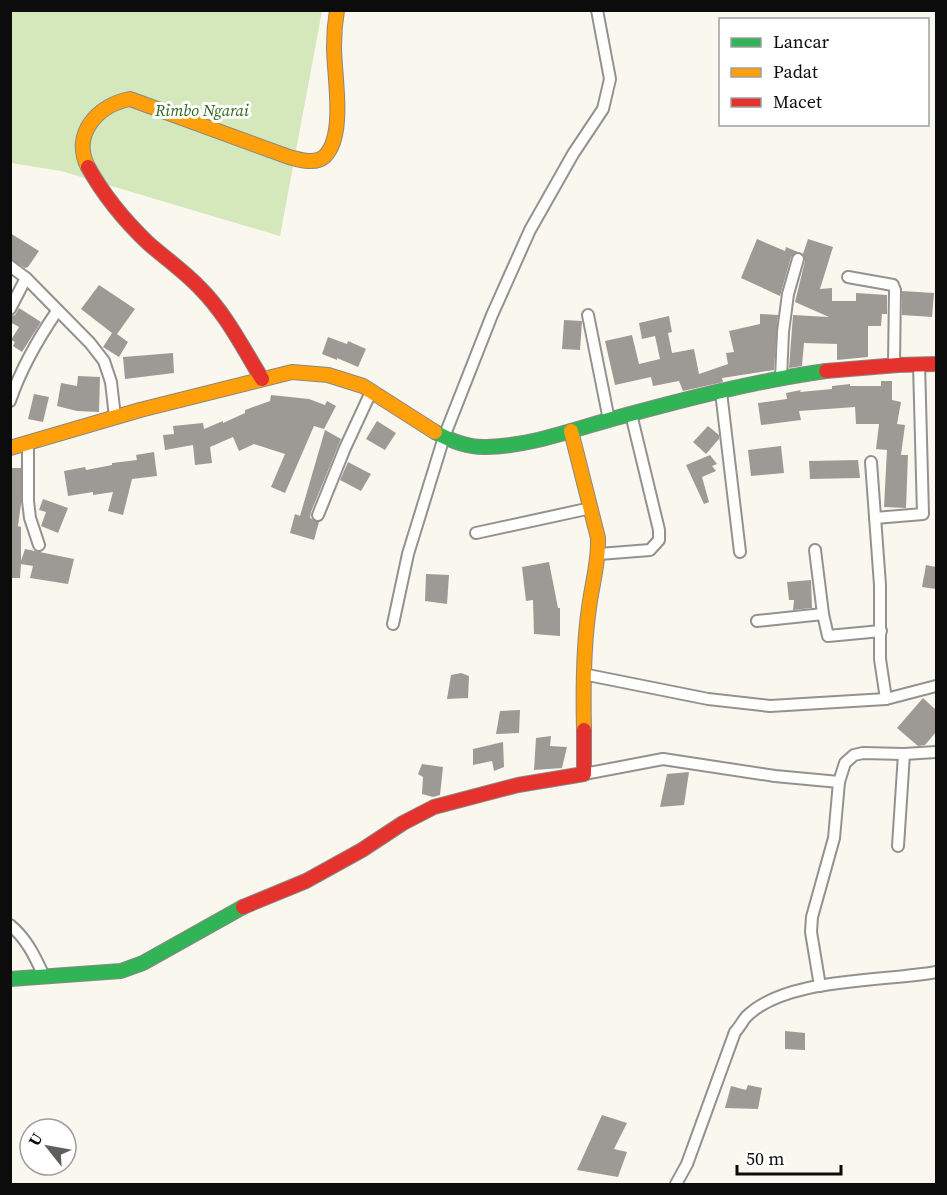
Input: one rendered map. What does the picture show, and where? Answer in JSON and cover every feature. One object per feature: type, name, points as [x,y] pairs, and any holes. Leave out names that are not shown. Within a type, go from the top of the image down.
[{"type":"street","points":[[262,379],[207,295],[178,267],[148,243],[128,221],[98,183],[85,163],[81,149],[87,129],[101,111],[115,101],[130,99],[279,154],[314,161],[322,158],[329,152],[334,137],[336,118],[334,47],[337,10]]},
{"type":"street","points":[[393,624],[408,554],[444,437],[492,315],[530,230],[573,154],[603,109],[610,79],[597,10]]},
{"type":"street","points":[[781,378],[783,332],[788,294],[798,259]]},
{"type":"street","points":[[10,266],[26,278],[90,343],[104,361],[111,382],[115,417]]},
{"type":"street","points":[[848,277],[893,285],[896,290],[894,364]]},
{"type":"street","points":[[10,309],[26,278]]},
{"type":"street","points":[[10,401],[17,379],[38,339],[57,311]]},
{"type":"street","points":[[588,315],[609,420]]},
{"type":"street","points":[[875,518],[922,514],[919,364]]},
{"type":"street","points":[[10,448],[115,417],[292,372],[316,372],[342,379],[371,392],[444,437],[485,447],[571,431],[781,378],[852,367],[936,364]]},
{"type":"street","points":[[318,515],[371,392]]},
{"type":"street","points":[[721,392],[740,552]]},
{"type":"street","points":[[599,554],[650,550],[659,540],[660,530],[632,414]]},
{"type":"street","points":[[571,431],[598,538],[599,554],[589,606],[583,659],[584,774]]},
{"type":"street","points":[[28,442],[28,501],[30,518],[39,545]]},
{"type":"street","points":[[871,462],[880,585],[880,659],[886,699]]},
{"type":"street","points":[[476,532],[591,508]]},
{"type":"street","points":[[815,550],[828,636],[881,631]]},
{"type":"street","points":[[757,621],[823,614]]},
{"type":"street","points":[[583,674],[708,699],[770,706],[886,699],[936,686]]},
{"type":"street","points":[[820,986],[811,932],[812,917],[834,838],[839,782],[845,763],[863,753],[936,752]]},
{"type":"street","points":[[898,846],[904,754]]},
{"type":"street","points":[[10,979],[121,970],[143,963],[246,906],[315,876],[434,807],[518,785],[663,759],[775,776],[839,782]]},
{"type":"street","points":[[10,925],[32,951],[44,976]]},
{"type":"street","points":[[676,1185],[687,1164],[735,1032],[746,1017],[783,995],[820,986],[936,972]]},
{"type":"green space","name":"Rimbo Ngarai","points":[[10,11],[322,11],[280,236],[61,171],[11,163]]},
{"type":"building","points":[[10,233],[39,251],[28,267],[25,268],[10,259]]},
{"type":"building","points":[[757,239],[785,251],[786,247],[798,252],[791,257],[780,296],[741,278]]},
{"type":"building","points":[[808,239],[833,247],[820,289],[832,288],[832,301],[856,301],[856,293],[887,295],[887,314],[882,314],[881,326],[868,326],[868,357],[837,360],[837,344],[804,343],[802,366],[789,368],[793,315],[829,317],[795,302],[805,261],[803,254]]},
{"type":"building","points":[[99,285],[135,309],[117,334],[128,342],[119,357],[103,347],[112,333],[81,309]]},
{"type":"building","points":[[902,291],[934,293],[932,317],[902,315]]},
{"type":"building","points":[[19,308],[41,322],[22,352],[13,346],[15,342],[11,340],[19,327],[10,322],[10,316],[15,315]]},
{"type":"building","points":[[760,314],[778,315],[774,370],[722,378],[723,382],[683,391],[679,381],[653,386],[651,377],[615,385],[605,341],[632,335],[639,364],[660,359],[655,336],[642,339],[639,323],[669,316],[672,332],[668,333],[672,353],[694,349],[699,374],[728,364],[726,353],[734,352],[729,331],[760,324]]},
{"type":"building","points":[[564,320],[582,321],[580,350],[562,349]]},
{"type":"building","points":[[328,337],[347,344],[348,341],[366,349],[358,367],[322,354]]},
{"type":"building","points":[[173,353],[174,373],[125,379],[123,357]]},
{"type":"building","points":[[78,376],[100,377],[99,412],[77,411],[57,406],[61,383],[77,386]]},
{"type":"building","points":[[881,381],[892,381],[892,400],[901,402],[897,424],[905,425],[901,455],[908,455],[906,508],[884,507],[887,450],[876,449],[879,424],[856,424],[855,407],[799,411],[801,420],[761,425],[758,403],[787,399],[786,393],[801,390],[800,392],[832,389],[832,386],[850,384],[850,386],[881,386]]},
{"type":"building","points":[[34,394],[49,397],[43,422],[28,419]]},
{"type":"building","points":[[271,395],[309,399],[325,405],[327,401],[336,406],[324,429],[314,426],[285,493],[271,487],[285,454],[254,444],[239,451],[233,437],[210,447],[212,463],[195,465],[193,445],[165,450],[163,435],[174,434],[173,426],[203,423],[204,429],[223,421],[223,423],[245,413],[245,410],[270,401]]},
{"type":"building","points":[[377,421],[396,433],[385,450],[366,439]]},
{"type":"building","points":[[708,426],[719,435],[719,439],[706,454],[693,442]]},
{"type":"building","points":[[325,430],[341,439],[311,512],[310,518],[319,522],[314,540],[290,533],[295,514],[300,516]]},
{"type":"building","points":[[781,446],[784,473],[751,476],[748,450]]},
{"type":"building","points":[[154,452],[157,476],[132,479],[123,515],[108,511],[113,492],[68,496],[64,471],[85,467],[86,470],[112,465],[112,463],[137,460],[136,455]]},
{"type":"building","points":[[710,455],[717,464],[712,466],[716,471],[702,477],[709,502],[704,504],[686,465]]},
{"type":"building","points":[[858,460],[860,478],[810,479],[809,461]]},
{"type":"building","points":[[348,462],[371,474],[361,491],[340,480]]},
{"type":"building","points":[[10,468],[21,468],[21,504],[18,526],[21,527],[21,561],[25,549],[74,559],[68,584],[30,578],[33,566],[21,564],[20,578],[10,578]]},
{"type":"building","points":[[43,499],[68,508],[58,533],[41,526],[46,512],[39,510]]},
{"type":"building","points":[[549,562],[558,608],[560,608],[560,636],[534,634],[533,600],[526,601],[522,567]]},
{"type":"building","points":[[926,565],[936,567],[936,589],[922,587]]},
{"type":"building","points":[[426,574],[449,575],[447,604],[425,601]]},
{"type":"building","points":[[811,580],[812,608],[793,610],[794,600],[789,600],[787,582]]},
{"type":"building","points":[[461,673],[469,676],[468,698],[447,699],[451,675]]},
{"type":"building","points":[[923,698],[936,710],[936,732],[925,745],[918,746],[897,728]]},
{"type":"building","points":[[520,710],[519,733],[496,734],[500,711]]},
{"type":"building","points":[[551,736],[550,746],[567,747],[562,768],[534,770],[536,738]]},
{"type":"building","points":[[503,742],[504,767],[494,771],[492,761],[473,765],[473,749]]},
{"type":"building","points":[[422,764],[443,767],[440,795],[433,797],[422,794],[423,777],[418,774]]},
{"type":"building","points":[[689,772],[684,805],[660,807],[667,774]]},
{"type":"building","points":[[785,1031],[805,1033],[805,1050],[785,1049]]},
{"type":"building","points":[[748,1085],[762,1088],[758,1109],[725,1108],[731,1086],[746,1090]]},
{"type":"building","points":[[602,1115],[627,1123],[614,1149],[627,1152],[618,1177],[577,1170]]},
{"type":"traffic: fast","points":[[435,432],[467,445],[487,447],[519,444],[718,392],[826,371]]},
{"type":"traffic: fast","points":[[10,979],[121,971],[143,963],[243,907]]},
{"type":"traffic: slow","points":[[88,167],[83,143],[85,133],[91,123],[98,114],[118,102],[130,99],[289,157],[308,161],[321,159],[331,146],[337,120],[334,47],[337,10]]},
{"type":"traffic: slow","points":[[10,448],[140,410],[292,372],[328,375],[363,386],[435,432]]},
{"type":"traffic: slow","points":[[571,431],[598,538],[586,639],[584,730]]},
{"type":"traffic: jam","points":[[88,167],[131,226],[188,276],[209,298],[234,332],[262,379]]},
{"type":"traffic: jam","points":[[826,371],[936,364]]},
{"type":"traffic: jam","points":[[243,907],[306,881],[434,807],[518,785],[584,774],[584,730]]}]
